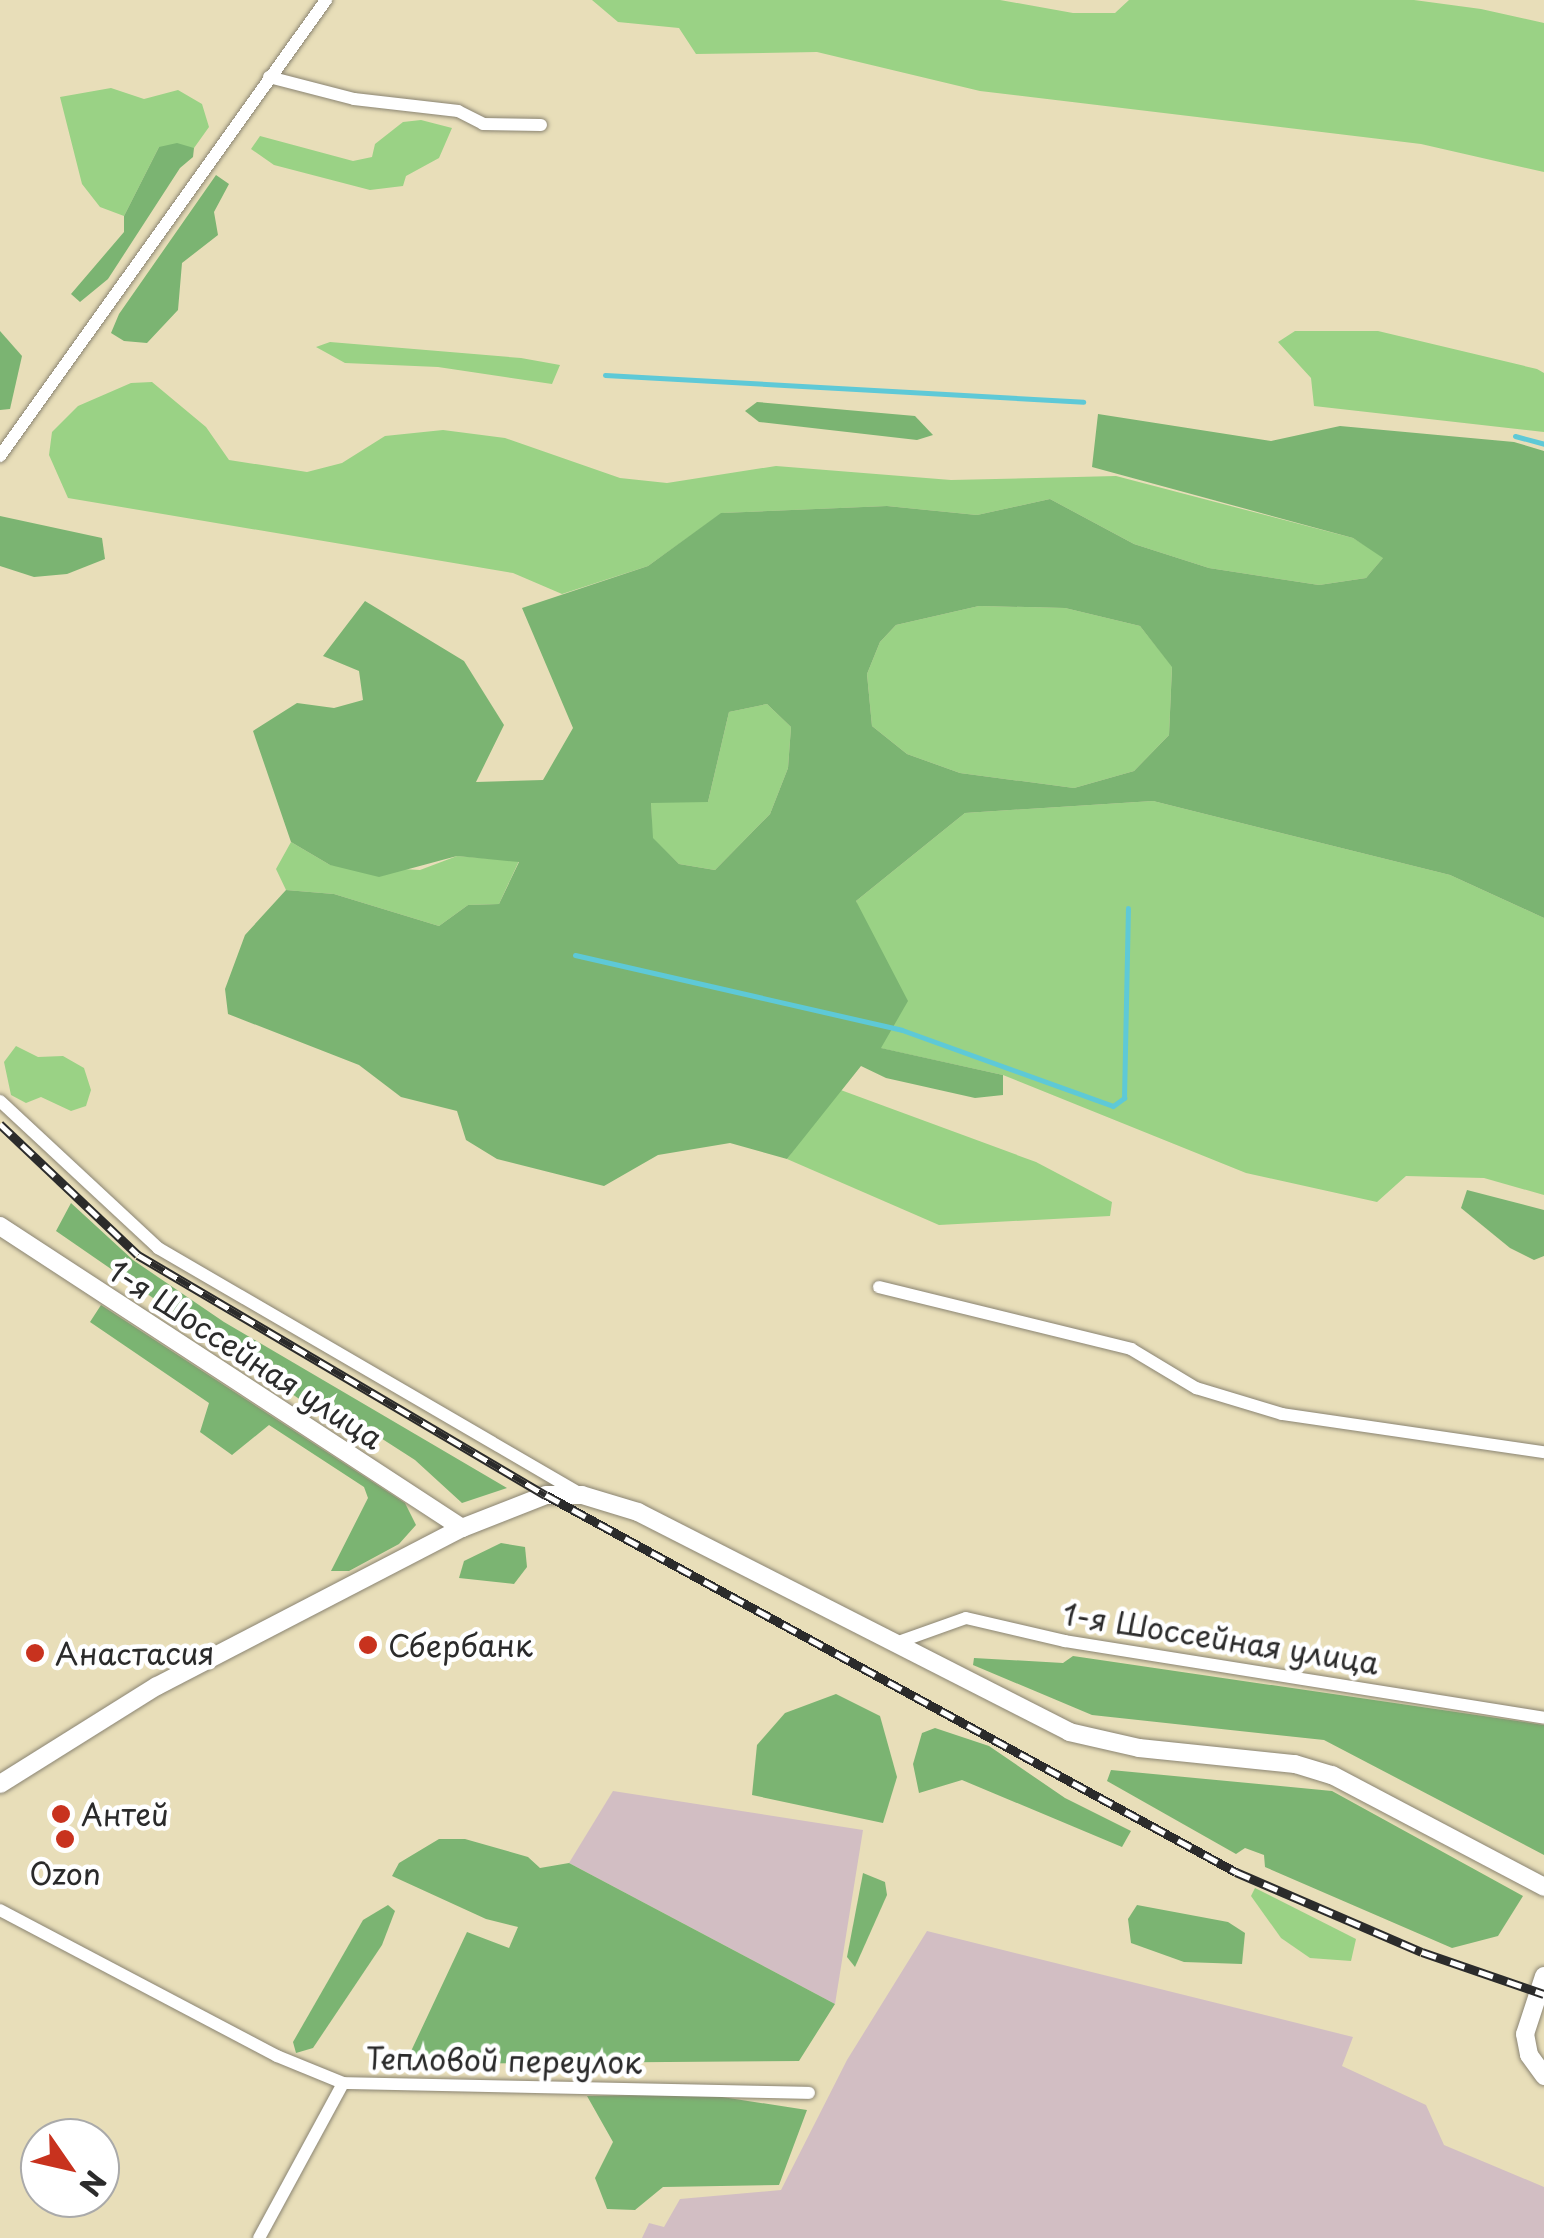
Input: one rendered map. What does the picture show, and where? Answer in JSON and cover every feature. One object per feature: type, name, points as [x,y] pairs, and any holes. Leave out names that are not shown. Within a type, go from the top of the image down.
[{"type":"street","points":[[0,456],[326,0]]},
{"type":"street","points":[[269,77],[354,99],[458,111],[484,124],[541,126]]},
{"type":"street","points":[[0,1101],[158,1248],[582,1495],[638,1512],[1069,1732],[1139,1748],[1295,1764],[1332,1775],[1544,1887]]},
{"type":"street","name":"1-я Шоссейная улица","points":[[0,1226],[462,1528]]},
{"type":"street","points":[[879,1288],[1131,1350],[1196,1388],[1282,1414],[1544,1452]]},
{"type":"street","points":[[0,1784],[157,1686],[462,1528],[546,1495],[582,1495]]},
{"type":"street","name":"1-я Шоссейная улица","points":[[893,1644],[966,1618],[1065,1642],[1544,1718]]},
{"type":"street","name":"Тепловой переулок","points":[[0,1910],[277,2056],[343,2083],[809,2094]]},
{"type":"street","points":[[1544,1976],[1526,2034],[1529,2055],[1544,2076]]},
{"type":"street","points":[[259,2238],[343,2083]]},
{"type":"shaded area","points":[[613,1791],[863,1830],[835,2004],[569,1863]]},
{"type":"shaded area","points":[[927,1931],[1353,2037],[1342,2066],[1426,2105],[1444,2145],[1544,2187],[1544,2238],[642,2238],[649,2223],[664,2227],[680,2199],[781,2190],[847,2060]]},
{"type":"green space","points":[[592,0],[1000,0],[1073,13],[1115,13],[1129,0],[1414,0],[1481,9],[1544,23],[1544,172],[1421,144],[980,91],[817,52],[696,54],[679,28],[618,22]]},
{"type":"green space","points":[[111,88],[144,99],[178,90],[202,104],[209,127],[194,148],[159,147],[124,216],[100,207],[82,184],[60,97]]},
{"type":"green space","points":[[421,120],[452,128],[439,158],[406,176],[403,186],[370,190],[274,165],[251,149],[260,136],[353,161],[372,157],[375,144],[403,122]]},
{"type":"green space","points":[[177,143],[194,148],[193,157],[180,168],[108,279],[80,302],[71,294],[124,232],[124,216],[159,147]]},
{"type":"green space","points":[[216,175],[229,184],[214,212],[218,235],[182,263],[178,310],[147,343],[124,341],[111,333],[119,314]]},
{"type":"green space","points":[[0,331],[22,356],[10,409],[0,410]]},
{"type":"green space","points":[[1295,331],[1378,331],[1537,369],[1544,373],[1544,432],[1314,406],[1311,378],[1278,342]]},
{"type":"green space","points":[[330,342],[521,358],[560,365],[552,384],[438,367],[345,363],[316,347]]},
{"type":"green space","points":[[152,382],[206,427],[229,460],[307,472],[342,463],[385,436],[443,430],[505,438],[620,478],[667,483],[776,466],[951,480],[1116,476],[1353,538],[1384,557],[1366,578],[1319,585],[1209,568],[1134,544],[1050,499],[977,515],[887,506],[722,513],[648,566],[562,594],[513,573],[68,498],[49,455],[52,432],[78,406],[131,383]]},
{"type":"green space","points":[[757,402],[915,416],[933,435],[917,440],[759,422],[745,411]]},
{"type":"green space","points":[[1098,414],[1271,441],[1340,426],[1514,442],[1544,451],[1544,918],[1450,875],[1153,801],[965,813],[856,901],[908,1001],[881,1048],[1003,1075],[1003,1095],[975,1098],[886,1078],[861,1066],[787,1159],[730,1143],[658,1155],[604,1186],[497,1159],[466,1140],[457,1111],[401,1097],[359,1065],[228,1014],[225,989],[245,935],[286,890],[334,894],[439,926],[468,905],[499,904],[519,862],[457,856],[379,877],[330,865],[291,842],[253,731],[297,703],[334,708],[363,700],[359,671],[323,656],[365,601],[464,661],[504,725],[476,782],[543,780],[573,728],[522,608],[648,566],[721,513],[887,506],[977,515],[1050,499],[1134,544],[1209,568],[1319,585],[1366,578],[1383,558],[1353,538],[1092,467]],"holes":[[[979,606],[1065,608],[1140,626],[1172,667],[1169,735],[1134,771],[1074,788],[960,773],[907,754],[872,726],[867,674],[880,642],[896,625]],[[767,704],[791,727],[788,768],[770,814],[715,870],[679,864],[653,838],[651,803],[708,802],[729,712]]]},
{"type":"green space","points":[[0,516],[102,538],[105,559],[67,574],[34,577],[0,566]]},
{"type":"green space","points":[[979,606],[1065,608],[1140,626],[1172,666],[1169,735],[1134,771],[1074,788],[960,773],[907,754],[872,726],[867,674],[880,642],[896,625]]},
{"type":"green space","points":[[767,704],[791,727],[788,768],[770,814],[715,870],[679,864],[652,838],[651,802],[708,802],[729,712]]},
{"type":"green space","points":[[1153,801],[1450,875],[1544,918],[1544,1195],[1484,1178],[1406,1176],[1377,1202],[1246,1173],[1003,1075],[880,1048],[893,1019],[856,901],[965,813]]},
{"type":"green space","points":[[291,842],[330,865],[420,870],[457,856],[519,861],[499,904],[468,905],[439,926],[334,894],[286,890],[276,869]]},
{"type":"green space","points":[[16,1046],[38,1057],[63,1056],[84,1068],[91,1090],[86,1106],[71,1111],[41,1097],[26,1103],[11,1095],[4,1062]]},
{"type":"green space","points":[[838,1089],[1036,1162],[1112,1202],[1110,1216],[939,1225],[787,1159]]},
{"type":"green space","points":[[1467,1190],[1544,1210],[1544,1256],[1534,1260],[1510,1248],[1461,1208]]},
{"type":"green space","points":[[71,1203],[133,1260],[224,1322],[507,1488],[462,1503],[415,1460],[359,1424],[308,1405],[56,1231]]},
{"type":"green space","points":[[101,1305],[405,1503],[416,1525],[399,1544],[349,1571],[331,1571],[368,1498],[364,1487],[269,1425],[232,1455],[200,1432],[209,1403],[90,1322]]},
{"type":"green space","points":[[501,1543],[525,1547],[527,1567],[514,1584],[459,1578],[464,1561]]},
{"type":"green space","points":[[1073,1656],[1544,1725],[1544,1855],[1324,1740],[1092,1715],[973,1665],[974,1658],[1063,1663]]},
{"type":"green space","points":[[836,1694],[880,1716],[897,1777],[883,1823],[752,1795],[757,1745],[785,1713]]},
{"type":"green space","points":[[935,1728],[989,1746],[1065,1798],[1131,1831],[1122,1847],[962,1780],[919,1793],[913,1764],[922,1733]]},
{"type":"green space","points":[[1111,1770],[1332,1791],[1523,1896],[1498,1936],[1452,1948],[1265,1867],[1264,1855],[1245,1848],[1236,1854],[1107,1781]]},
{"type":"green space","points":[[439,1839],[465,1839],[528,1857],[540,1868],[569,1863],[835,2004],[799,2061],[405,2064],[467,1932],[509,1948],[518,1927],[486,1919],[392,1876],[399,1863]]},
{"type":"green space","points":[[863,1873],[885,1882],[887,1895],[855,1967],[847,1957]]},
{"type":"green space","points":[[1255,1888],[1356,1939],[1351,1961],[1310,1958],[1281,1938],[1251,1896]]},
{"type":"green space","points":[[388,1905],[395,1911],[382,1945],[313,2048],[296,2053],[293,2042],[363,1920]]},
{"type":"green space","points":[[1137,1905],[1228,1922],[1245,1933],[1242,1964],[1184,1962],[1131,1943],[1128,1919]]},
{"type":"green space","points":[[703,2094],[807,2110],[779,2185],[663,2187],[635,2210],[607,2209],[595,2178],[613,2142],[587,2096]]},
{"type":"waterway","points":[[605,375],[1083,402]]},
{"type":"waterway","points":[[1515,436],[1544,444]]},
{"type":"waterway","points":[[575,955],[902,1030],[1113,1106],[1124,1098],[1128,908]]},
{"type":"railway","points":[[0,1124],[138,1255],[546,1495],[1236,1872],[1422,1952],[1544,1994]]},
{"type":"place","name":"Сбербанк","points":[[368,1645]]},
{"type":"place","name":"Анастасия","points":[[35,1653]]},
{"type":"place","name":"Антей","points":[[61,1814]]},
{"type":"place","name":"Ozon","points":[[65,1839]]}]
